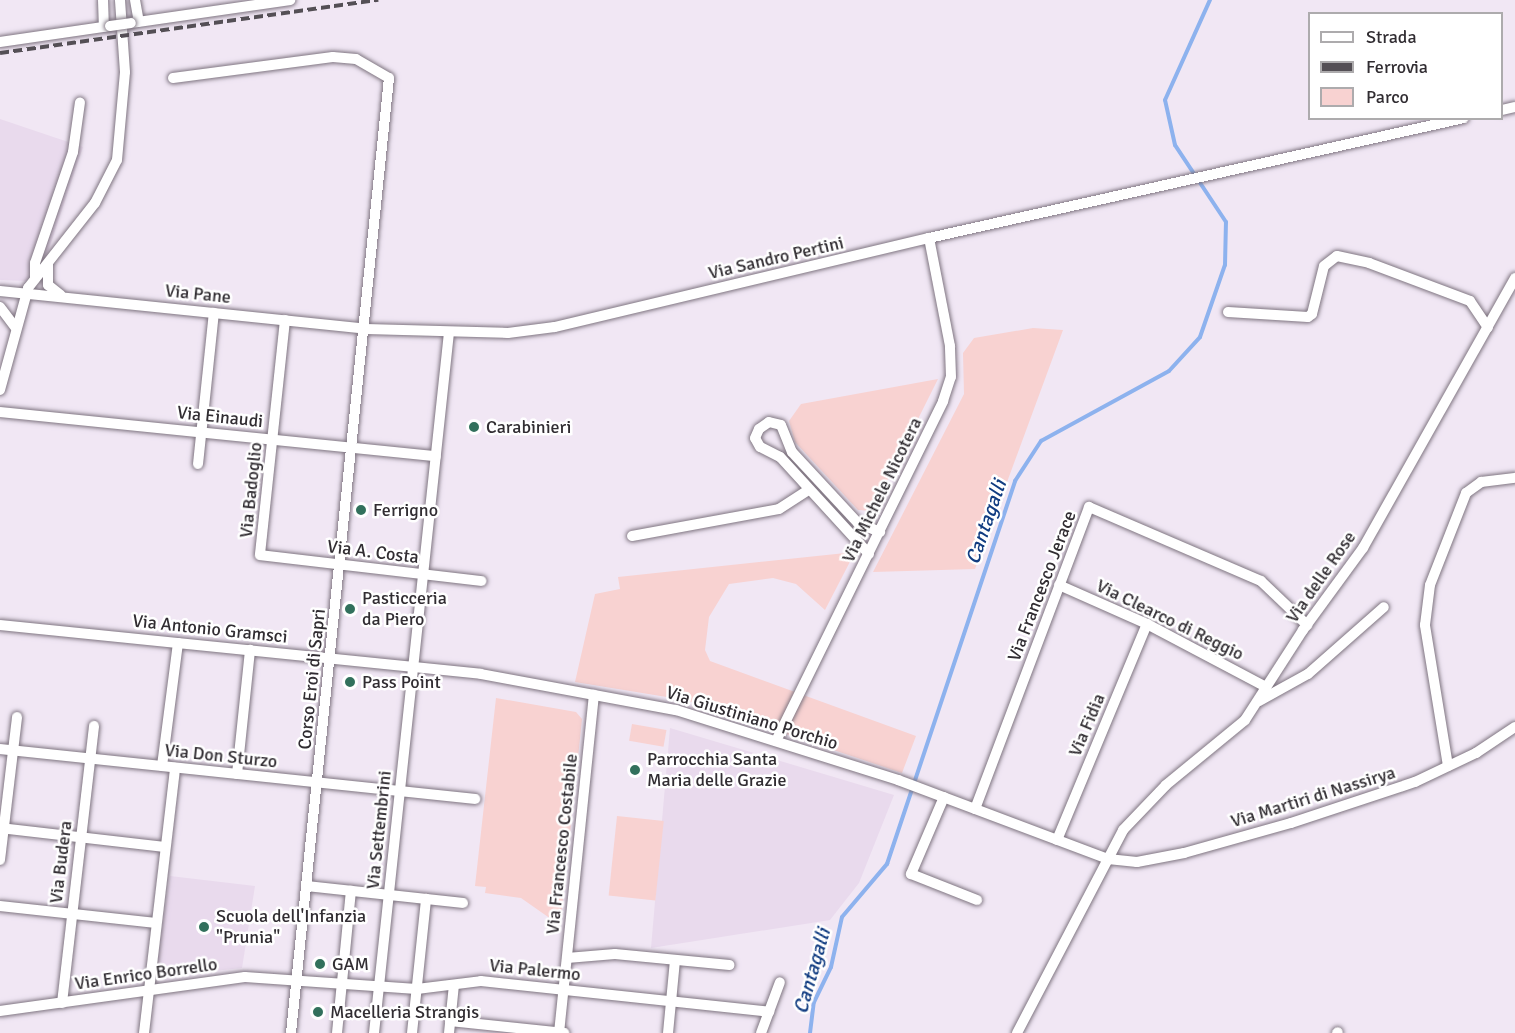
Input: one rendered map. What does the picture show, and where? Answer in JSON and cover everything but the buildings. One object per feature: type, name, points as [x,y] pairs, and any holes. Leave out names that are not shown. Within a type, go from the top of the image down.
[{"type":"street","points":[[103,0],[107,26]]},
{"type":"street","points":[[1,383],[25,292],[95,203],[117,160],[125,72],[120,0]]},
{"type":"street","points":[[135,0],[135,22]]},
{"type":"street","points":[[0,42],[290,0]]},
{"type":"street","name":"Corso Eroi di Sapri","points":[[173,78],[333,57],[356,59],[389,78],[354,448],[291,1033]]},
{"type":"street","points":[[35,278],[35,263],[73,152],[80,102]]},
{"type":"street","name":"Via Sandro Pertini","points":[[366,329],[508,333],[555,327],[929,238],[1189,182],[1455,120]]},
{"type":"street","name":"Via Michele Nicotera","points":[[776,741],[880,532],[951,378],[950,346],[929,238]]},
{"type":"street","points":[[1228,312],[1308,317],[1312,314],[1324,266],[1337,256],[1370,262],[1470,301],[1488,328]]},
{"type":"street","points":[[51,260],[45,274],[48,285],[67,297]]},
{"type":"street","name":"Via delle Rose","points":[[1017,1033],[1123,830],[1166,785],[1245,720],[1306,625],[1363,548],[1515,278]]},
{"type":"street","name":"Via Pane","points":[[0,291],[366,329]]},
{"type":"street","points":[[0,307],[16,328]]},
{"type":"street","points":[[198,464],[214,313]]},
{"type":"street","name":"Via Badoglio","points":[[260,555],[285,320]]},
{"type":"street","name":"Via Settembrini","points":[[374,1033],[449,332]]},
{"type":"street","name":"Via Einaudi","points":[[0,412],[436,456]]},
{"type":"street","points":[[869,554],[780,457],[757,443],[756,435],[763,424],[781,425],[792,452],[858,522],[880,532]]},
{"type":"street","points":[[1448,766],[1425,625],[1430,585],[1466,494],[1481,482],[1515,478]]},
{"type":"street","points":[[632,536],[779,509],[808,490]]},
{"type":"street","name":"Via Francesco Jerace","points":[[975,809],[1089,507],[1261,581],[1306,625]]},
{"type":"street","name":"Via A. Costa","points":[[260,555],[482,581]]},
{"type":"street","name":"Via Clearco di Reggio","points":[[1059,585],[1147,624],[1266,687]]},
{"type":"street","points":[[1256,703],[1308,674],[1384,607]]},
{"type":"street","name":"Via Fidia","points":[[1057,840],[1147,624]]},
{"type":"street","name":"Via Antonio Gramsci","points":[[0,625],[413,667],[594,695]]},
{"type":"street","points":[[162,766],[178,643]]},
{"type":"street","points":[[237,774],[250,650]]},
{"type":"street","name":"Via Giustiniano Porchio","points":[[594,695],[676,710],[898,780],[944,797]]},
{"type":"street","name":"Via Francesco Costabile","points":[[559,1033],[594,695]]},
{"type":"street","points":[[0,860],[17,717]]},
{"type":"street","name":"Via Budera","points":[[62,1003],[94,726]]},
{"type":"street","name":"Via Martiri di Nassirya","points":[[1108,859],[1137,862],[1184,853],[1319,814],[1415,782],[1515,728]]},
{"type":"street","name":"Via Don Sturzo","points":[[0,749],[475,799]]},
{"type":"street","points":[[144,1033],[147,990],[175,768]]},
{"type":"street","points":[[977,900],[911,874],[944,797],[1108,859]]},
{"type":"street","points":[[2,829],[165,847]]},
{"type":"street","points":[[307,886],[463,903]]},
{"type":"street","points":[[337,1033],[351,891]]},
{"type":"street","points":[[412,1033],[426,899]]},
{"type":"street","points":[[0,906],[156,923]]},
{"type":"street","points":[[567,958],[615,954],[729,965]]},
{"type":"street","points":[[668,1033],[675,960]]},
{"type":"street","name":"Via Enrico Borrello","points":[[0,1011],[245,977],[297,980]]},
{"type":"street","name":"Via Palermo","points":[[297,980],[417,989],[482,981],[769,1012]]},
{"type":"street","points":[[761,1033],[780,982]]},
{"type":"street","points":[[449,1033],[454,985]]},
{"type":"street","points":[[450,1021],[564,1033]]},
{"type":"shaded area","points":[[0,119],[83,147],[47,255],[28,281],[0,280]]},
{"type":"shaded area","points":[[670,728],[894,795],[859,883],[830,920],[651,948]]},
{"type":"shaded area","points":[[170,876],[255,886],[242,968],[155,977]]},
{"type":"green space","points":[[1033,328],[1063,330],[975,569],[873,572],[964,394],[963,353],[974,338]]},
{"type":"green space","points":[[938,379],[872,511],[858,510],[795,442],[789,421],[801,404]]},
{"type":"green space","points":[[855,552],[825,610],[796,584],[773,578],[729,584],[709,617],[705,650],[710,661],[916,736],[902,773],[685,700],[575,682],[595,594],[620,589],[618,577]]},
{"type":"green space","points":[[496,698],[576,712],[582,719],[561,919],[551,919],[521,898],[485,893],[486,887],[475,886]]},
{"type":"green space","points":[[632,724],[666,730],[664,747],[629,741]]},
{"type":"green space","points":[[617,816],[664,821],[655,900],[609,896]]},
{"type":"waterway","name":"Cantagalli","points":[[810,1033],[814,1002],[831,967],[842,917],[887,864],[1015,481],[1041,441],[1169,371],[1200,337],[1225,265],[1226,222],[1175,145],[1165,100],[1210,0]]},
{"type":"railway","points":[[0,53],[378,0]]},
{"type":"place","name":"Carabinieri","points":[[474,427]]},
{"type":"place","name":"Ferrigno","points":[[361,510]]},
{"type":"place","name":"Pasticceria da Piero","points":[[350,609]]},
{"type":"place","name":"Pass Point","points":[[350,682]]},
{"type":"place","name":"Parrocchia Santa Maria delle Grazie","points":[[635,770]]},
{"type":"place","name":"Scuola dell'Infanzia \"Prunia\"","points":[[204,927]]},
{"type":"place","name":"GAM","points":[[320,964]]},
{"type":"place","name":"Macelleria Strangis","points":[[318,1012]]}]
